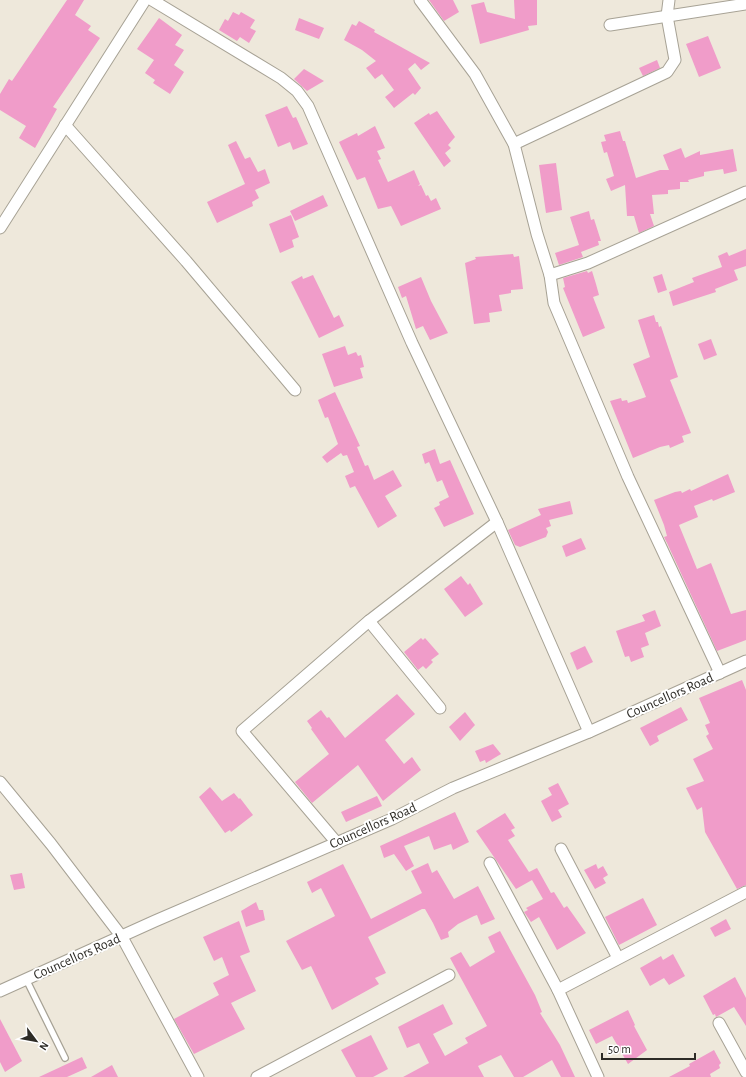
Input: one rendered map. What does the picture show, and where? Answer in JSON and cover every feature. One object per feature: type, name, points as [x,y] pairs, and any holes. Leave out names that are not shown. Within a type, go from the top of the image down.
[{"type":"street","points":[[0,228],[145,0]]},
{"type":"street","points":[[152,0],[281,78],[297,91],[308,106],[412,343],[497,522],[589,732]]},
{"type":"street","points":[[420,0],[475,74],[514,144],[537,234],[550,275],[554,303],[628,477],[720,673]]},
{"type":"street","points":[[514,144],[667,72],[675,60],[667,16],[669,0]]},
{"type":"street","points":[[610,25],[746,4]]},
{"type":"street","points":[[66,125],[186,262],[295,390]]},
{"type":"street","points":[[550,275],[588,263],[746,192]]},
{"type":"street","points":[[337,843],[242,731],[369,621],[497,522]]},
{"type":"street","points":[[369,621],[440,708]]},
{"type":"street","name":"Councellors Road","points":[[0,991],[392,819],[453,788],[589,732],[746,661]]},
{"type":"street","points":[[0,782],[52,844],[122,937],[198,1077]]},
{"type":"street","points":[[561,849],[618,958]]},
{"type":"street","points":[[490,863],[558,990],[598,1077]]},
{"type":"street","points":[[558,990],[746,892]]},
{"type":"street","points":[[257,1077],[449,974]]},
{"type":"street","points":[[719,1023],[746,1072]]},
{"type":"lane","points":[[26,979],[65,1058]]},
{"type":"building","points":[[67,0],[84,0],[75,15],[91,26],[88,30],[100,38],[53,107],[57,109],[35,148],[19,138],[26,126],[0,110],[0,94],[9,79],[12,81]]},
{"type":"building","points":[[429,0],[453,0],[459,12],[444,21]]},
{"type":"building","points":[[514,0],[537,0],[537,25],[528,26],[529,30],[480,44],[471,5],[484,2],[487,12],[515,19]]},
{"type":"building","points":[[233,12],[239,15],[241,12],[255,20],[250,28],[256,31],[249,43],[240,37],[237,41],[219,30],[225,19],[228,21]]},
{"type":"building","points":[[159,18],[182,35],[175,45],[184,50],[174,65],[184,72],[170,94],[153,83],[155,80],[145,73],[154,60],[137,49]]},
{"type":"building","points":[[299,18],[324,28],[319,39],[295,30]]},
{"type":"building","points":[[359,21],[375,30],[374,32],[430,63],[421,70],[415,63],[408,69],[421,88],[415,95],[413,93],[394,108],[385,97],[394,90],[382,74],[375,79],[366,68],[376,61],[362,50],[344,40],[352,24],[356,26]]},
{"type":"building","points":[[708,36],[721,68],[699,77],[686,44]]},
{"type":"building","points":[[657,60],[660,68],[643,76],[639,68]]},
{"type":"building","points":[[304,69],[324,81],[307,91],[294,79]]},
{"type":"building","points":[[287,106],[293,118],[296,117],[308,144],[293,150],[290,142],[278,147],[265,115]]},
{"type":"building","points":[[437,111],[455,137],[448,145],[451,148],[445,153],[451,161],[444,167],[414,123],[429,113],[430,115]]},
{"type":"building","points":[[375,126],[385,148],[377,151],[381,159],[378,160],[388,182],[414,170],[420,184],[418,186],[421,185],[426,196],[428,195],[431,201],[436,198],[441,209],[401,226],[391,206],[378,209],[365,177],[357,180],[339,142],[357,133],[358,136]]},
{"type":"building","points":[[620,131],[623,141],[625,141],[636,178],[660,170],[669,170],[663,155],[681,148],[685,158],[700,151],[700,155],[733,149],[737,171],[724,174],[723,169],[704,172],[704,176],[688,180],[689,182],[680,182],[680,189],[668,190],[668,194],[652,195],[654,214],[650,214],[654,226],[639,233],[634,216],[627,216],[625,185],[611,191],[606,179],[614,176],[607,152],[604,153],[601,142],[606,141],[604,135]]},
{"type":"building","points":[[236,141],[245,159],[250,157],[258,172],[265,169],[270,183],[255,190],[259,198],[252,202],[253,206],[217,223],[207,202],[245,184],[228,145]]},
{"type":"building","points":[[556,163],[562,210],[546,213],[539,165]]},
{"type":"building","points":[[323,195],[328,206],[295,221],[290,211]]},
{"type":"building","points":[[589,211],[591,220],[594,219],[601,241],[598,241],[599,245],[581,252],[583,257],[559,265],[555,253],[579,245],[570,217]]},
{"type":"building","points":[[291,215],[299,237],[292,240],[294,247],[280,253],[269,224]]},
{"type":"building","points":[[746,249],[746,266],[734,270],[738,280],[715,289],[716,292],[673,306],[669,292],[694,282],[692,278],[722,267],[718,256],[727,252],[729,256]]},
{"type":"building","points":[[513,254],[514,257],[519,256],[523,289],[511,290],[511,293],[499,295],[502,311],[489,313],[490,322],[474,324],[465,263],[476,259],[475,257]]},
{"type":"building","points":[[587,271],[588,273],[592,271],[599,295],[593,297],[605,328],[583,337],[563,288],[565,287],[563,278]]},
{"type":"building","points":[[662,274],[667,290],[658,293],[653,277]]},
{"type":"building","points":[[313,275],[334,318],[339,315],[344,326],[319,338],[291,282],[302,276],[303,279]]},
{"type":"building","points":[[421,277],[431,301],[448,333],[430,340],[423,326],[416,329],[406,296],[402,298],[398,287]]},
{"type":"building","points":[[654,315],[659,327],[661,326],[678,377],[670,380],[691,433],[682,436],[684,442],[670,448],[669,445],[660,447],[633,458],[610,401],[621,398],[622,401],[627,400],[628,403],[646,397],[633,364],[650,357],[638,320]]},
{"type":"building","points":[[711,339],[717,355],[704,360],[698,344]]},
{"type":"building","points":[[345,346],[348,355],[356,352],[358,356],[361,355],[364,367],[360,368],[363,378],[334,387],[322,354]]},
{"type":"building","points":[[335,392],[360,446],[357,447],[365,466],[368,465],[374,480],[393,470],[402,486],[385,496],[397,516],[378,528],[355,486],[350,488],[345,476],[354,472],[347,455],[343,456],[341,453],[327,463],[322,457],[338,444],[328,417],[325,418],[318,400]]},
{"type":"building","points":[[435,449],[440,464],[450,460],[474,514],[444,527],[434,508],[440,505],[439,502],[449,497],[442,480],[437,482],[429,462],[425,464],[422,454]]},
{"type":"building","points":[[728,474],[735,492],[713,501],[712,499],[694,506],[698,517],[679,525],[697,569],[711,563],[731,614],[746,610],[746,640],[717,651],[664,537],[667,536],[654,500],[675,492],[681,491],[682,493],[690,489],[691,491]]},
{"type":"building","points":[[570,501],[573,514],[549,520],[551,526],[546,528],[548,532],[546,537],[520,547],[515,545],[508,530],[541,515],[538,509]]},
{"type":"building","points":[[581,538],[586,549],[566,557],[562,546]]},
{"type":"building","points":[[461,576],[468,585],[470,583],[483,604],[465,617],[444,589]]},
{"type":"building","points":[[655,610],[661,626],[645,633],[649,645],[641,648],[644,657],[631,662],[629,656],[625,657],[616,631],[645,621],[642,615]]},
{"type":"building","points":[[421,638],[423,640],[425,638],[439,654],[431,660],[433,662],[426,669],[423,666],[418,670],[404,652]]},
{"type":"building","points":[[585,646],[593,662],[577,670],[570,653]]},
{"type":"building","points":[[742,680],[746,690],[746,885],[737,889],[705,832],[702,807],[697,810],[686,788],[704,781],[693,759],[713,749],[706,736],[709,734],[705,725],[710,723],[699,698]]},
{"type":"building","points":[[397,694],[415,714],[385,740],[404,764],[412,757],[421,770],[383,801],[358,765],[312,803],[295,782],[329,754],[307,721],[321,710],[327,718],[329,717],[345,738]]},
{"type":"building","points":[[681,707],[688,720],[657,736],[659,741],[650,746],[640,728]]},
{"type":"building","points":[[465,712],[475,725],[460,741],[449,727]]},
{"type":"building","points":[[493,744],[501,754],[486,763],[485,760],[480,762],[475,751]]},
{"type":"building","points":[[558,783],[569,804],[558,810],[562,817],[552,822],[541,801],[552,795],[548,788]]},
{"type":"building","points":[[210,787],[222,801],[234,793],[239,799],[240,798],[253,815],[231,832],[230,830],[225,833],[199,797]]},
{"type":"building","points":[[377,796],[382,806],[346,822],[341,812]]},
{"type":"building","points":[[455,812],[469,842],[453,850],[451,844],[434,850],[429,836],[404,846],[414,866],[406,871],[394,854],[384,858],[380,846]]},
{"type":"building","points":[[505,813],[515,828],[511,830],[515,836],[508,840],[529,872],[537,868],[551,893],[554,892],[564,908],[567,906],[586,933],[557,950],[539,917],[531,922],[524,912],[528,910],[526,908],[543,899],[532,880],[516,889],[476,831]]},
{"type":"building","points":[[428,863],[432,873],[437,870],[454,899],[478,886],[495,919],[481,925],[477,915],[474,916],[458,924],[448,932],[449,937],[441,940],[425,909],[422,909],[368,937],[386,973],[375,978],[379,984],[332,1010],[311,966],[302,970],[286,941],[335,916],[321,888],[312,893],[307,882],[343,864],[371,919],[422,893],[411,871]]},
{"type":"building","points":[[596,864],[598,869],[603,866],[608,875],[603,878],[606,883],[595,889],[584,870]]},
{"type":"building","points":[[22,873],[25,888],[14,890],[10,875]]},
{"type":"building","points":[[643,898],[657,925],[619,945],[605,917]]},
{"type":"building","points":[[256,902],[259,910],[263,910],[265,920],[246,927],[241,911]]},
{"type":"building","points":[[726,919],[731,929],[715,937],[710,928]]},
{"type":"building","points":[[239,921],[250,952],[240,956],[256,991],[231,1003],[245,1029],[194,1054],[174,1019],[219,995],[213,983],[229,975],[222,957],[214,961],[203,937]]},
{"type":"building","points":[[500,931],[535,995],[542,1012],[540,1013],[560,1045],[575,1077],[561,1077],[552,1060],[523,1077],[514,1077],[501,1055],[478,1066],[484,1077],[403,1077],[429,1063],[419,1043],[407,1048],[398,1027],[443,1004],[453,1024],[433,1034],[445,1056],[468,1043],[465,1038],[487,1026],[450,958],[461,952],[470,967],[495,952],[488,937]]},
{"type":"building","points":[[673,954],[685,976],[669,985],[664,978],[650,986],[640,968],[661,956],[663,960]]},
{"type":"building","points":[[735,977],[746,998],[746,1026],[734,1007],[716,1017],[715,1014],[713,1015],[703,996]]},
{"type":"building","points":[[628,1010],[635,1025],[634,1026],[647,1050],[628,1064],[612,1036],[596,1044],[589,1030]]},
{"type":"building","points":[[0,1019],[22,1061],[5,1072],[0,1062]]},
{"type":"building","points":[[371,1035],[388,1069],[373,1077],[356,1077],[341,1050]]},
{"type":"building","points":[[714,1050],[721,1063],[719,1065],[720,1068],[710,1074],[711,1077],[669,1077],[690,1066],[689,1064]]},
{"type":"building","points":[[82,1057],[87,1068],[67,1077],[39,1077]]},
{"type":"building","points":[[112,1065],[118,1077],[91,1077]]}]
